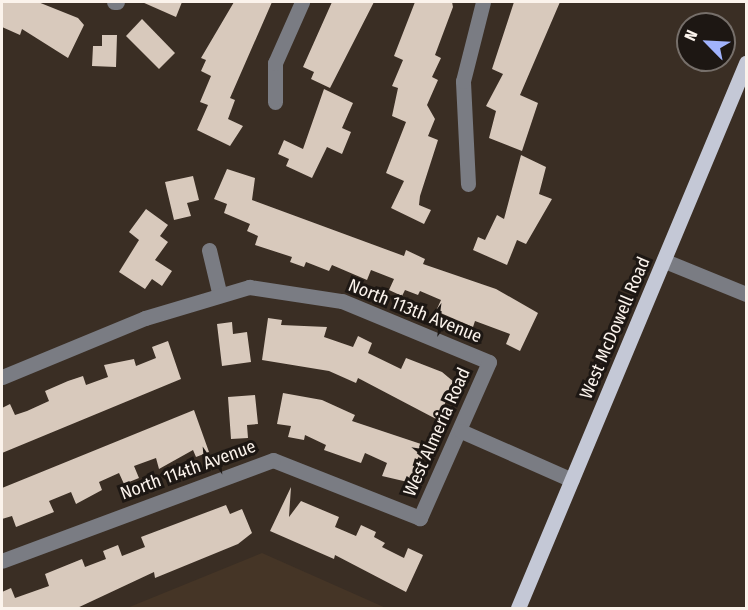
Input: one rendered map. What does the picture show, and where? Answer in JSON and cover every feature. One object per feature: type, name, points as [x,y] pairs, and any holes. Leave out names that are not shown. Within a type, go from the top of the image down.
[{"type":"main road","name":"West McDowell Road","points":[[518,609],[747,63]]},
{"type":"street","points":[[275,102],[275,63],[303,2]]},
{"type":"street","points":[[468,184],[463,81],[483,2]]},
{"type":"street","points":[[209,250],[219,292]]},
{"type":"street","points":[[664,261],[747,294]]},
{"type":"street","name":"North 113th Avenue","points":[[2,377],[219,292],[288,290],[342,301],[489,362]]},
{"type":"street","name":"West Almeria Road","points":[[420,518],[461,431],[489,362]]},
{"type":"street","points":[[461,431],[572,480]]},
{"type":"street","name":"North 114th Avenue","points":[[2,561],[273,460],[420,518]]},
{"type":"shaded area","points":[[262,553],[386,608],[127,608]]},
{"type":"building","points":[[2,2],[38,2],[78,18],[84,25],[68,58],[22,29],[20,35],[2,27]]},
{"type":"building","points":[[142,2],[182,2],[176,17]]},
{"type":"building","points":[[234,2],[272,2],[230,98],[235,100],[228,119],[243,126],[230,146],[197,130],[208,105],[200,102],[211,76],[201,71],[206,60],[201,58]]},
{"type":"building","points":[[332,2],[374,2],[330,88],[311,79],[314,72],[303,67]]},
{"type":"building","points":[[415,2],[452,2],[453,7],[435,55],[441,58],[432,77],[438,80],[427,105],[435,119],[428,136],[438,140],[420,196],[419,205],[431,210],[424,224],[391,208],[404,181],[386,173],[406,122],[392,116],[398,88],[392,86],[403,60],[394,56]]},
{"type":"building","points":[[514,2],[560,2],[520,95],[538,103],[522,151],[489,138],[496,111],[486,106],[503,74],[492,69]]},
{"type":"building","points":[[142,19],[175,53],[159,69],[126,36]]},
{"type":"building","points":[[102,35],[117,35],[116,67],[92,66],[93,46],[102,46]]},
{"type":"building","points":[[324,89],[353,103],[342,128],[351,132],[342,154],[327,147],[312,178],[286,166],[289,159],[278,154],[284,140],[303,149]]},
{"type":"building","points":[[521,155],[546,167],[539,194],[552,199],[526,244],[517,240],[507,265],[473,250],[478,237],[485,240],[497,215],[504,219]]},
{"type":"building","points":[[227,169],[255,178],[252,200],[404,256],[406,250],[425,259],[423,264],[496,289],[538,313],[520,351],[506,344],[510,334],[475,321],[473,327],[436,311],[441,300],[420,291],[418,295],[405,290],[402,296],[389,290],[394,279],[371,270],[367,280],[332,265],[329,271],[306,262],[304,267],[290,262],[292,257],[255,245],[258,236],[247,231],[250,224],[224,213],[227,204],[214,199]]},
{"type":"building","points":[[193,176],[199,200],[187,203],[191,216],[174,220],[165,182]]},
{"type":"building","points":[[146,209],[168,225],[160,236],[168,242],[155,260],[172,271],[162,286],[152,279],[145,289],[119,272],[139,240],[129,232]]},
{"type":"building","points":[[268,318],[282,320],[281,325],[327,327],[324,337],[353,347],[358,336],[372,343],[368,353],[401,369],[406,358],[442,372],[454,382],[438,420],[358,378],[356,383],[329,371],[262,360]]},
{"type":"building","points":[[232,322],[233,334],[247,332],[251,362],[222,366],[217,324]]},
{"type":"building","points":[[168,341],[181,379],[2,453],[2,408],[10,404],[15,415],[27,411],[49,401],[45,391],[83,376],[86,385],[108,377],[104,365],[134,359],[136,366],[156,358],[152,347]]},
{"type":"building","points":[[283,393],[322,400],[355,415],[352,421],[427,446],[412,483],[382,476],[387,463],[365,453],[361,463],[324,450],[326,445],[305,435],[304,440],[288,437],[291,426],[277,424]]},
{"type":"building","points":[[255,395],[258,424],[247,425],[248,438],[231,439],[228,397]]},
{"type":"building","points":[[194,410],[209,452],[196,457],[193,450],[159,469],[156,458],[134,466],[139,478],[124,484],[119,473],[99,482],[102,490],[76,504],[71,492],[49,501],[54,512],[16,527],[12,516],[2,519],[2,488]]},
{"type":"building","points":[[291,487],[289,517],[301,501],[339,517],[335,527],[356,536],[361,525],[376,532],[374,537],[385,543],[382,547],[404,558],[408,548],[423,555],[406,592],[335,555],[334,559],[270,531]]},
{"type":"building","points":[[226,505],[230,514],[242,509],[252,533],[238,544],[155,578],[154,572],[75,609],[2,609],[2,592],[11,588],[15,598],[49,586],[45,574],[82,559],[85,567],[106,559],[103,551],[118,545],[122,556],[145,547],[141,537]]}]
